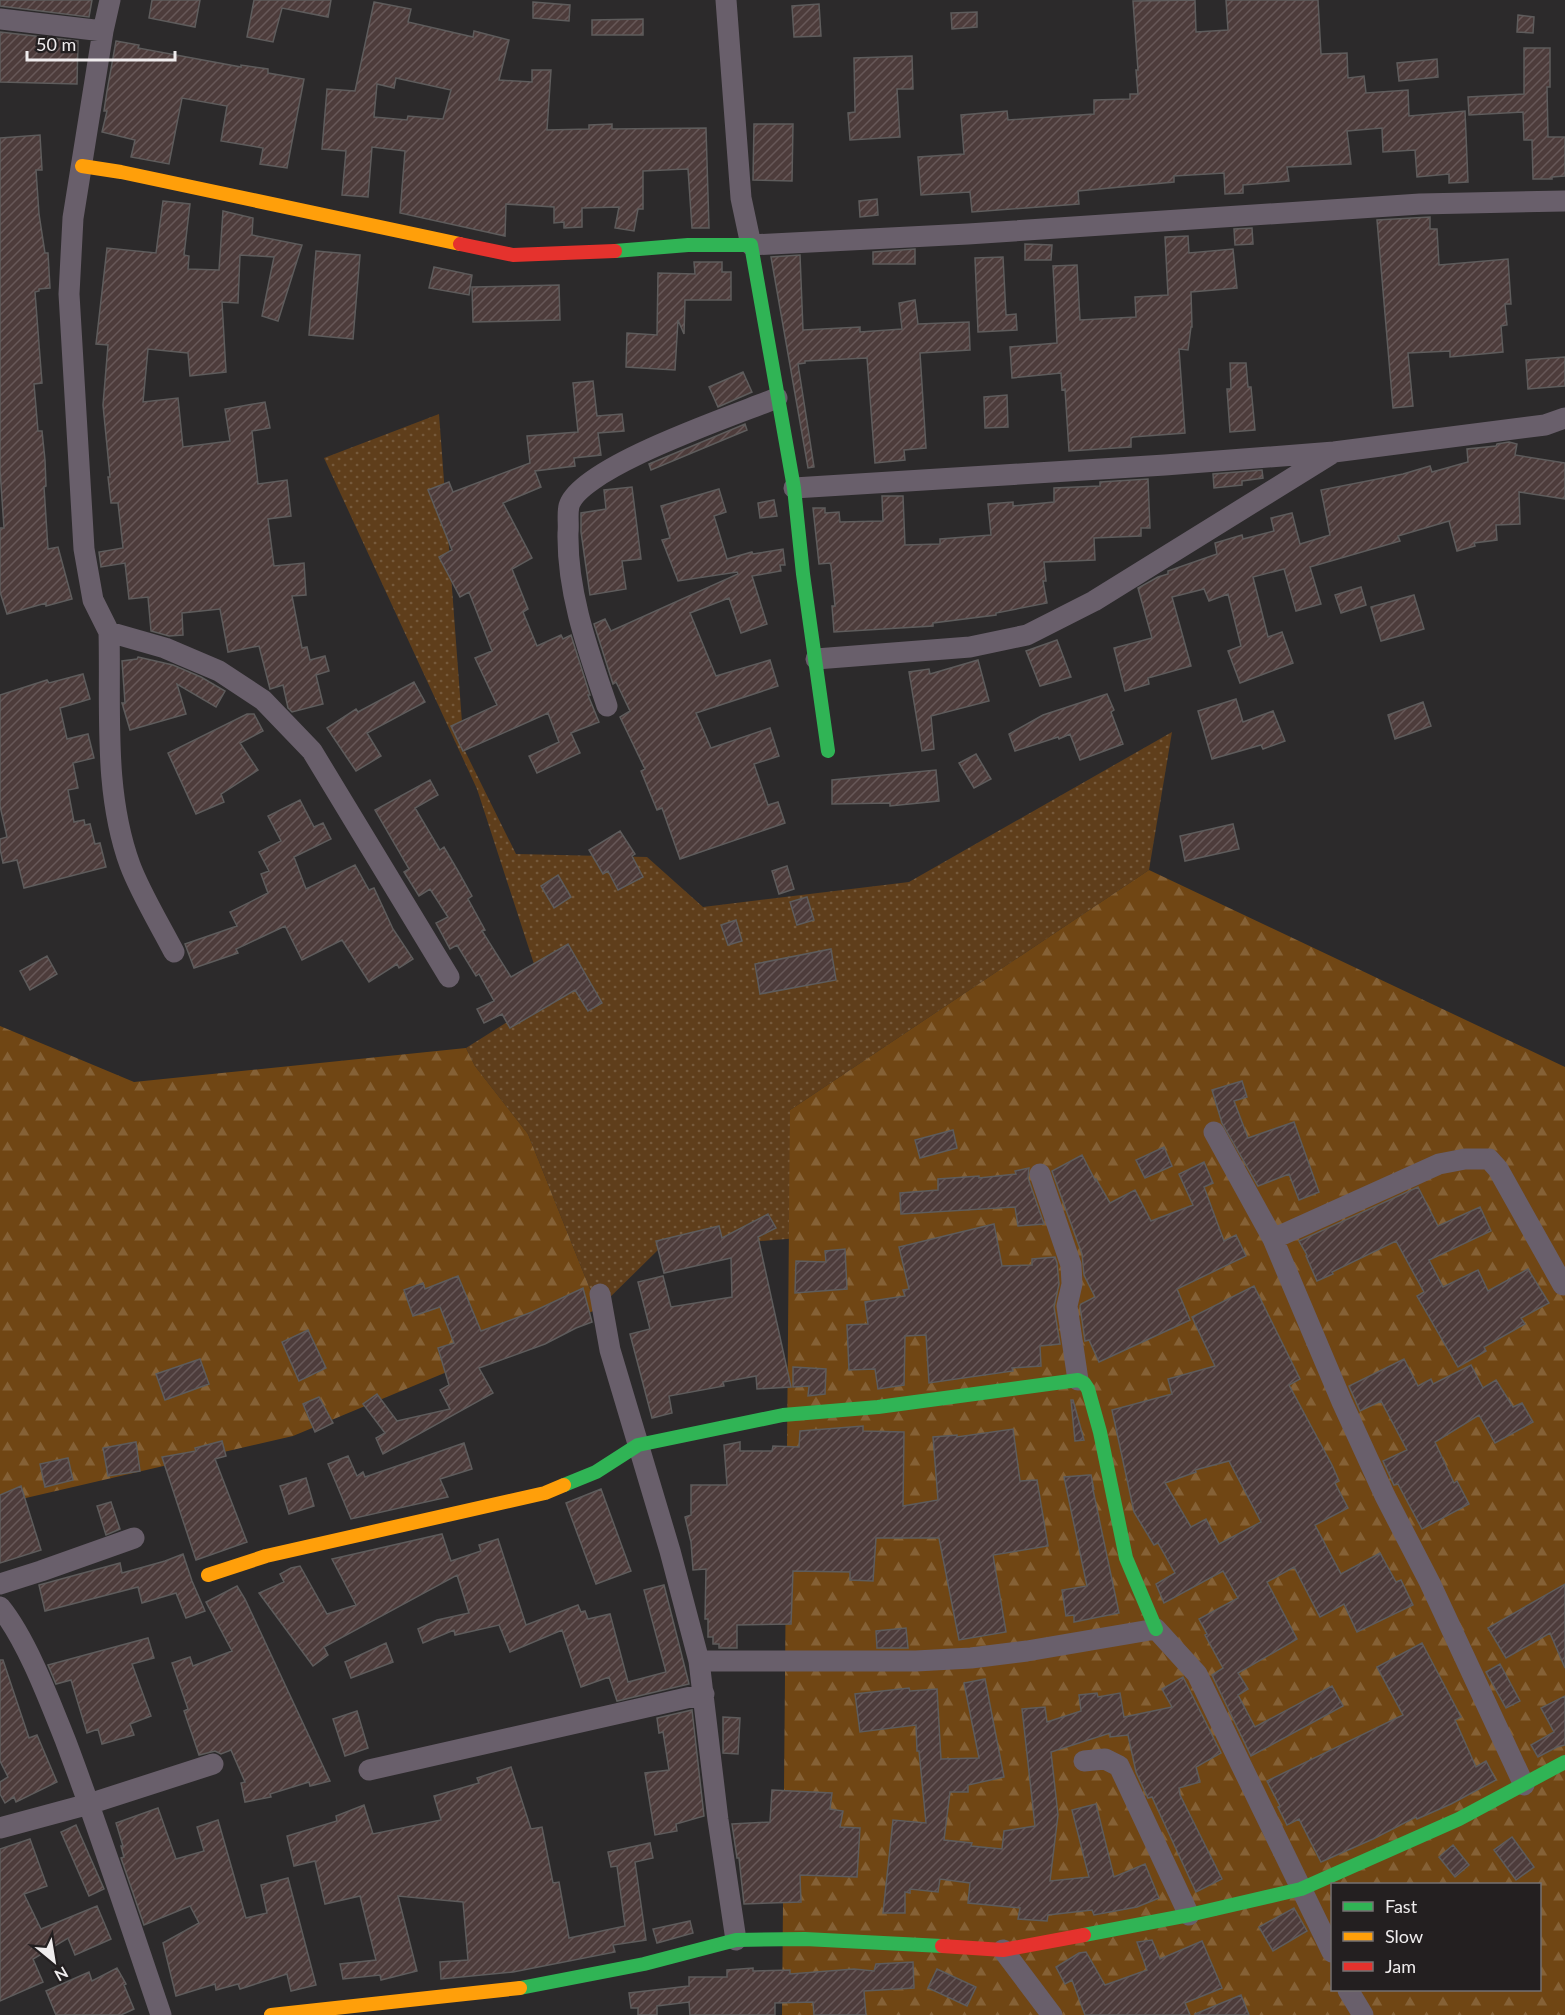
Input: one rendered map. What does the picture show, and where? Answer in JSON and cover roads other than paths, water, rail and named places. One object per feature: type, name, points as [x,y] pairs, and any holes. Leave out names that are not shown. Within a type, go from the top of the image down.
[{"type":"street","points":[[110,0],[73,218],[69,294],[84,549],[93,600],[109,632],[111,759],[116,811],[130,866],[174,952]]},
{"type":"street","points":[[726,0],[741,198],[794,488],[803,574],[828,751]]},
{"type":"street","points":[[0,19],[103,31]]},
{"type":"street","points":[[82,166],[122,172],[513,255],[583,253],[688,245],[751,245],[968,234],[1420,204],[1565,201]]},
{"type":"street","points":[[607,706],[579,623],[568,556],[569,504],[586,483],[629,458],[777,398]]},
{"type":"street","points":[[794,488],[1334,452],[1545,424],[1565,418]]},
{"type":"street","points":[[816,659],[970,647],[1027,635],[1094,601],[1334,452]]},
{"type":"street","points":[[109,632],[165,648],[219,671],[263,700],[312,751],[449,977]]},
{"type":"street","points":[[1214,1132],[1273,1239],[1341,1402],[1385,1496],[1430,1583],[1524,1785]]},
{"type":"street","points":[[1273,1239],[1439,1164],[1465,1159],[1489,1159],[1498,1169],[1563,1285]]},
{"type":"street","points":[[1040,1174],[1071,1265],[1072,1284],[1067,1306],[1078,1380]]},
{"type":"street","points":[[600,1294],[610,1350],[670,1551],[699,1661],[717,1820],[736,1940]]},
{"type":"street","points":[[208,1575],[266,1556],[545,1492],[596,1472],[638,1445],[783,1414],[879,1407],[1078,1380],[1088,1389],[1100,1432],[1126,1558],[1156,1629],[1197,1674],[1331,1950]]},
{"type":"street","points":[[0,1584],[134,1538]]},
{"type":"street","points":[[0,1607],[7,1615],[24,1647],[50,1702],[89,1803],[161,2015]]},
{"type":"street","points":[[699,1661],[916,1661],[971,1658],[1156,1629]]},
{"type":"street","points":[[369,1770],[704,1694]]},
{"type":"street","points":[[1084,1761],[1105,1759],[1119,1766],[1189,1915]]},
{"type":"street","points":[[271,2015],[514,1989],[644,1964],[736,1940],[906,1942],[1003,1950],[1189,1915],[1301,1889],[1338,1875],[1459,1819],[1565,1762]]},
{"type":"street","points":[[0,1828],[213,1764]]},
{"type":"street","points":[[1003,1950],[1052,2015]]},
{"type":"street","points":[[1349,1991],[1363,2015]]}]
